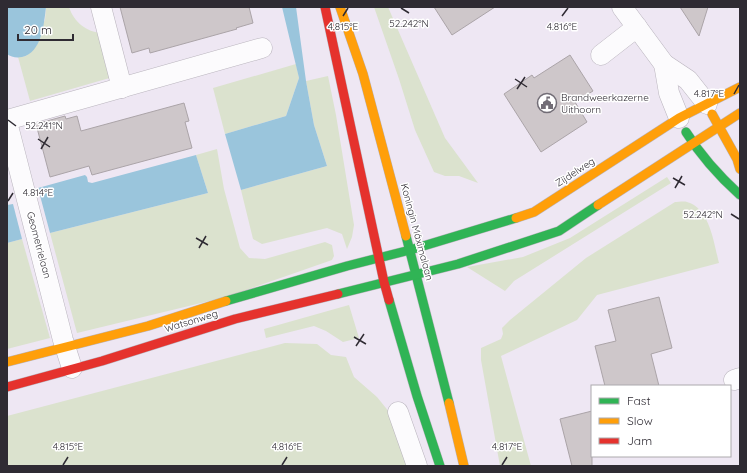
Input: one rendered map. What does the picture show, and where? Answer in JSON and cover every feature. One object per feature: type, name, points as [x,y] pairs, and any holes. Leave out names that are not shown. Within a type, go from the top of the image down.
[{"type":"street","points":[[101,7],[122,88]]},
{"type":"street","points":[[325,7],[384,282],[417,396],[440,466]]},
{"type":"street","name":"Koningin Máximalaan","points":[[340,7],[363,74],[434,340],[464,466]]},
{"type":"street","points":[[622,7],[664,64],[688,80],[707,104],[737,160],[740,169]]},
{"type":"street","points":[[601,55],[637,28]]},
{"type":"street","name":"Geometrielaan","points":[[72,368],[65,347],[7,121],[262,48]]},
{"type":"street","points":[[664,64],[669,93],[679,118],[693,144],[740,196]]},
{"type":"street","name":"Zijdelweg","points":[[378,258],[410,250],[534,212],[679,118],[740,87]]},
{"type":"street","points":[[417,275],[476,259],[558,231],[740,113]]},
{"type":"street","name":"Watsonweg","points":[[7,362],[148,326],[230,300],[378,258]]},
{"type":"street","name":"Watsonweg","points":[[7,387],[102,360],[235,319],[417,275]]},
{"type":"street","points":[[398,412],[416,466]]},
{"type":"green space","points":[[46,7],[69,7],[77,22],[91,31],[102,33],[113,77],[30,101],[18,57],[26,56],[45,20]]},
{"type":"green space","points":[[374,7],[388,7],[445,138],[478,183],[459,176],[445,176],[434,172],[415,130]]},
{"type":"green space","points":[[296,64],[299,78],[286,116],[225,134],[213,88]]},
{"type":"green space","points":[[328,76],[354,225],[352,237],[347,249],[342,234],[327,228],[262,244],[253,239],[241,190],[327,166],[314,125],[306,81]]},
{"type":"green space","points":[[217,149],[224,189],[240,248],[249,258],[265,259],[325,242],[332,245],[334,256],[332,260],[226,297],[77,333],[50,233],[208,193],[196,155]]},
{"type":"green space","points":[[667,177],[671,183],[514,281],[505,291],[467,267],[523,257],[570,238]]},
{"type":"green space","points":[[675,202],[687,202],[701,211],[710,228],[719,263],[597,295],[577,320],[501,356],[531,466],[500,466],[481,360],[481,348],[501,339],[503,334],[502,328],[510,320],[586,258]]},
{"type":"green space","points":[[22,239],[50,338],[7,349],[7,243]]},
{"type":"green space","points":[[349,305],[359,338],[343,342],[326,331],[314,326],[266,338],[264,329]]},
{"type":"green space","points":[[285,343],[317,344],[331,355],[346,357],[354,377],[377,397],[390,413],[407,466],[7,466],[7,416]]},
{"type":"water","points":[[7,7],[46,7],[43,29],[38,44],[34,50],[22,57],[14,57],[7,54]]},
{"type":"water","points":[[282,7],[296,7],[306,81],[314,125],[327,166],[241,190],[225,134],[286,116],[299,78]]},
{"type":"water","points":[[196,155],[208,193],[50,233],[38,188],[85,175],[88,182],[92,183]]},
{"type":"water","points":[[13,204],[22,239],[7,243],[7,205]]},
{"type":"building","points":[[120,7],[249,7],[253,23],[236,28],[237,29],[150,53],[149,48],[132,53]]},
{"type":"building","points":[[434,7],[495,7],[452,35]]},
{"type":"building","points":[[680,7],[708,7],[699,36]]},
{"type":"building","points":[[570,55],[593,91],[575,102],[587,122],[541,152],[504,94],[532,75],[534,78]]},
{"type":"building","points":[[184,103],[189,121],[185,122],[192,148],[92,175],[89,166],[50,177],[36,124],[65,116],[66,119],[77,116],[81,131]]},
{"type":"building","points":[[659,297],[672,348],[651,354],[659,385],[605,385],[595,346],[616,341],[608,310]]},
{"type":"building","points":[[591,411],[592,466],[572,466],[560,419]]},
{"type":"traffic: fast","points":[[686,132],[711,165],[740,195]]},
{"type":"traffic: fast","points":[[338,294],[458,264],[559,231],[598,205]]},
{"type":"traffic: fast","points":[[226,301],[347,266],[410,250],[516,218]]},
{"type":"traffic: fast","points":[[406,236],[449,403]]},
{"type":"traffic: fast","points":[[389,300],[417,396],[440,466]]},
{"type":"traffic: slow","points":[[340,7],[363,74],[406,236]]},
{"type":"traffic: slow","points":[[516,218],[534,212],[679,118],[740,87]]},
{"type":"traffic: slow","points":[[598,205],[740,113]]},
{"type":"traffic: slow","points":[[712,114],[737,159],[740,169]]},
{"type":"traffic: slow","points":[[7,362],[148,326],[226,301]]},
{"type":"traffic: slow","points":[[449,403],[464,466]]},
{"type":"traffic: jam","points":[[325,7],[389,300]]},
{"type":"traffic: jam","points":[[7,387],[102,361],[235,319],[338,294]]},
{"type":"place","name":"Brandweerkazerne Uithoorn","points":[[547,103]]}]
